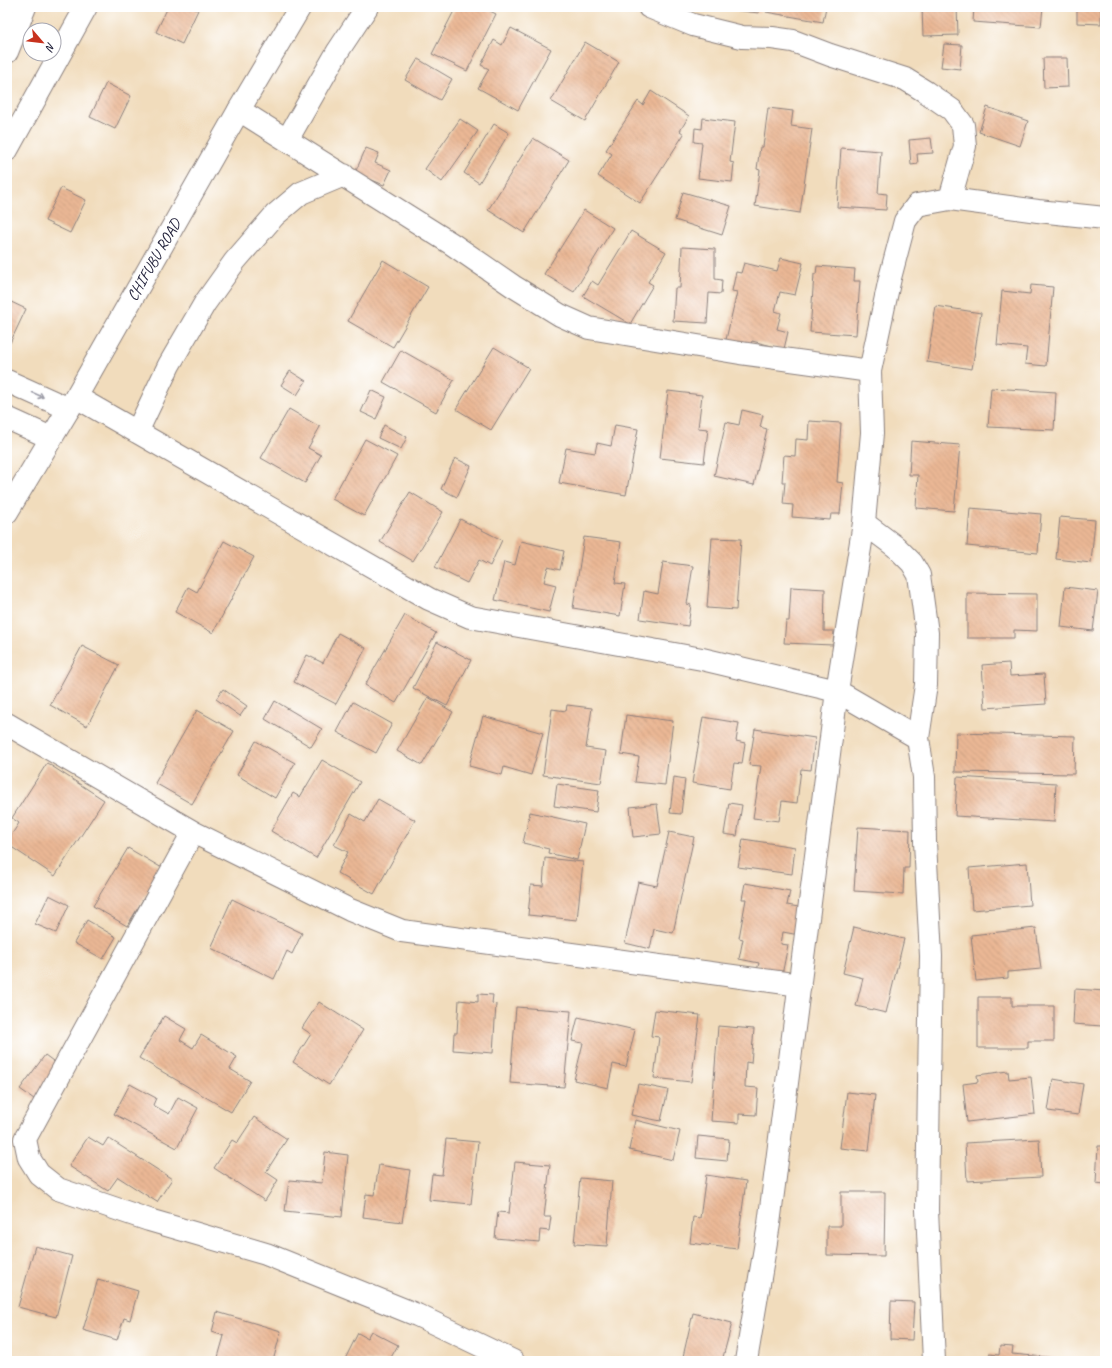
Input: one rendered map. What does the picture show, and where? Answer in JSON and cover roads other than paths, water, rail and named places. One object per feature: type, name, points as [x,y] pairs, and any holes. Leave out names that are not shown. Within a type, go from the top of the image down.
[{"type":"street","points":[[7,52],[25,7]]},
{"type":"street","points":[[7,150],[86,7]]},
{"type":"street","name":"CHIFUBU ROAD","points":[[7,512],[72,403],[239,110],[300,7]]},
{"type":"street","points":[[287,140],[338,51],[366,7]]},
{"type":"street","points":[[649,7],[693,24],[742,37],[772,38],[793,41],[830,55],[905,79],[926,92],[952,110],[963,125],[965,146],[950,199]]},
{"type":"street","points":[[239,110],[452,244],[513,286],[560,315],[589,328],[762,357],[870,371]]},
{"type":"street","points":[[137,432],[173,358],[205,303],[235,261],[275,214],[301,193],[344,175]]},
{"type":"street","points":[[746,1361],[769,1224],[820,815],[837,691],[864,523],[872,433],[870,371],[890,278],[905,221],[918,205],[950,199],[1038,211],[1105,218]]},
{"type":"street","points":[[7,381],[72,403],[137,432],[429,599],[470,616],[702,659],[837,691],[918,738]]},
{"type":"street","points":[[7,418],[51,438]]},
{"type":"street","points":[[864,523],[896,547],[912,563],[919,575],[927,633],[926,685],[918,738],[924,777],[925,842],[931,956],[927,1210],[934,1361]]},
{"type":"street","points":[[7,724],[194,832],[350,910],[402,931],[800,985]]},
{"type":"street","points":[[194,832],[25,1139],[29,1158],[39,1174],[58,1189],[149,1220],[266,1254],[417,1315],[513,1361]]}]
